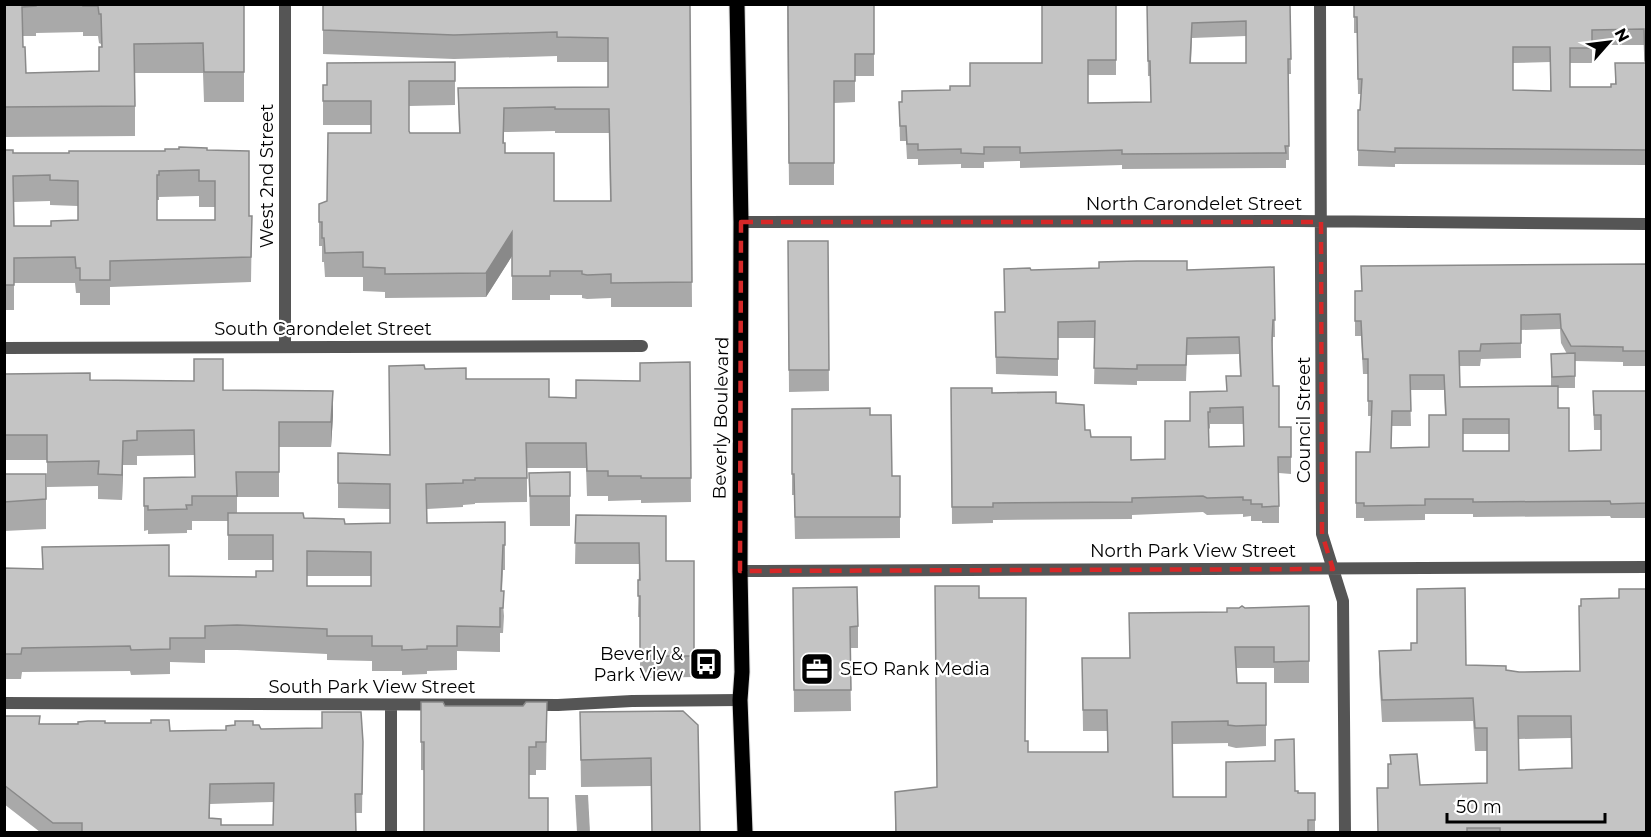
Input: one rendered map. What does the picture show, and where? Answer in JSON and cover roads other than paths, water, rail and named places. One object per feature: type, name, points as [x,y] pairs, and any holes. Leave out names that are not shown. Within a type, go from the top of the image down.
[{"type":"main road","name":"Beverly Boulevard","points":[[737,4],[741,222],[742,672],[740,700],[745,832]]},
{"type":"street","name":"West 2nd Street","points":[[285,4],[285,347]]},
{"type":"street","name":"Council Street","points":[[1320,4],[1322,534],[1343,601],[1345,832]]},
{"type":"street","name":"North Carondelet Street","points":[[741,222],[1647,224]]},
{"type":"street","name":"South Carondelet Street","points":[[4,348],[642,346]]},
{"type":"street","name":"North Park View Street","points":[[740,571],[1647,567]]},
{"type":"street","name":"South Park View Street","points":[[4,703],[558,705],[632,701],[740,700]]},
{"type":"street","points":[[391,705],[391,832]]},
{"type":"place","name":"Beverly & Park View","points":[[706,664]]},
{"type":"place","name":"SEO Rank Media","points":[[817,669]]}]
